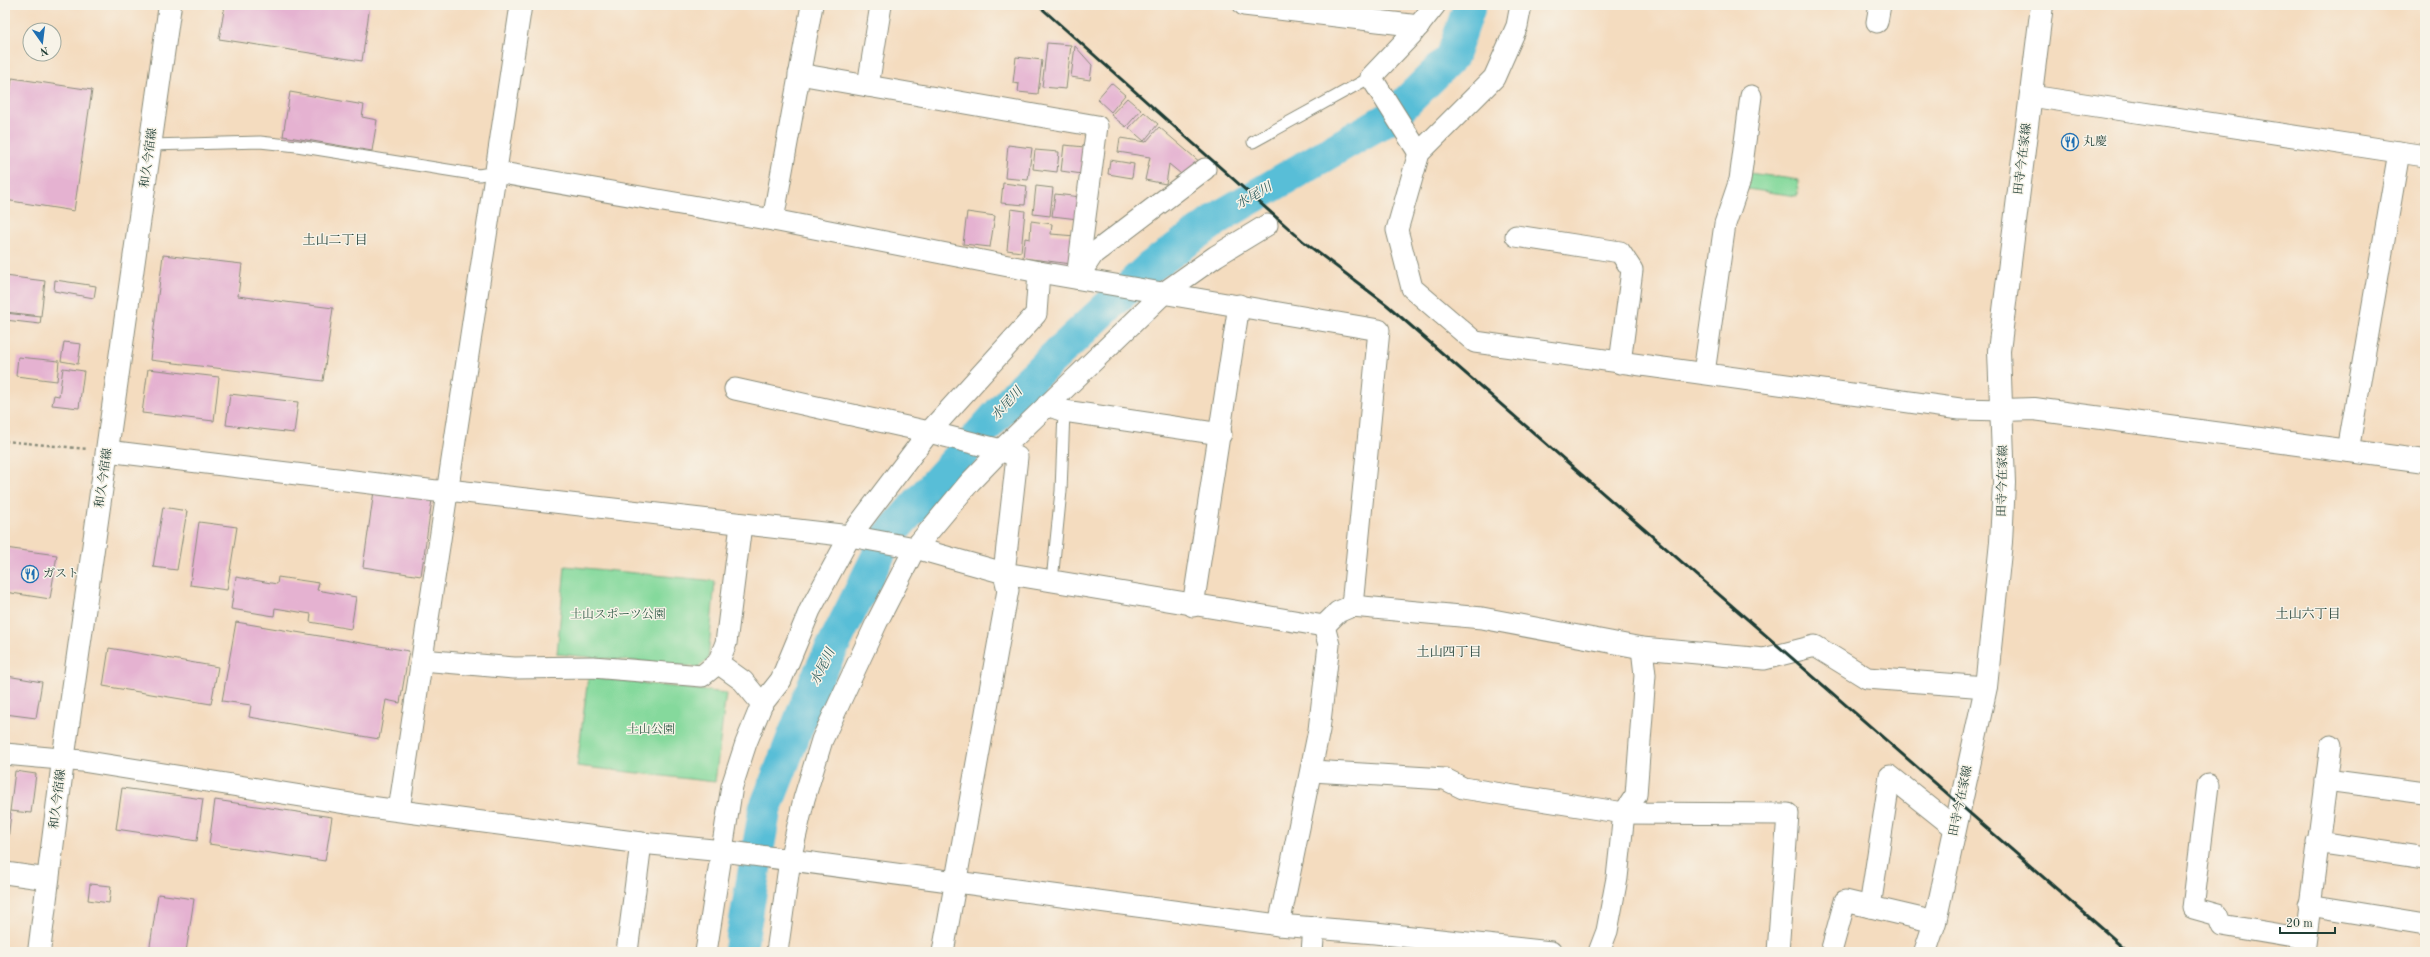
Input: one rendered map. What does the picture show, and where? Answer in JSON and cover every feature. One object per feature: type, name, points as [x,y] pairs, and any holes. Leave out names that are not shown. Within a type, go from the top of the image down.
[{"type":"main road","name":"和久今宿線","points":[[39,952],[63,761],[170,5]]},
{"type":"main road","name":"田寺今在家線","points":[[1925,952],[1935,922],[1986,687],[2004,491],[2003,410],[1999,351],[2042,5]]},
{"type":"main road","points":[[2003,410],[2034,409],[2425,461]]},
{"type":"street","points":[[399,810],[521,5]]},
{"type":"street","points":[[773,220],[812,5]]},
{"type":"street","points":[[868,86],[881,5]]},
{"type":"street","points":[[1244,5],[1419,26]]},
{"type":"street","points":[[1419,153],[1371,77],[1419,26],[1435,5]]},
{"type":"street","points":[[1521,5],[1517,26],[1494,78],[1419,153],[1397,230],[1412,288],[1476,342],[1960,409],[2003,410]]},
{"type":"street","points":[[799,74],[1097,126],[1077,278]]},
{"type":"street","points":[[1704,373],[1725,224],[1740,180],[1751,96]]},
{"type":"street","points":[[2031,96],[2425,156]]},
{"type":"street","points":[[2348,451],[2399,152]]},
{"type":"street","points":[[1077,278],[1093,254],[1205,169]]},
{"type":"street","points":[[496,172],[773,220],[1039,272],[1165,292],[1379,330],[1352,606]]},
{"type":"street","points":[[777,952],[790,860],[804,799],[822,740],[877,622],[915,548],[970,482],[1001,450],[1056,408],[1165,292],[1216,256],[1267,225]]},
{"type":"street","points":[[1516,236],[1620,252],[1632,270],[1620,363]]},
{"type":"street","points":[[706,952],[732,786],[746,743],[762,704],[781,680],[810,610],[850,536],[929,432],[1036,314],[1039,272]]},
{"type":"street","points":[[1193,606],[1221,434],[1239,306]]},
{"type":"street","points":[[735,390],[929,432],[1001,450],[1017,457],[1004,573],[1008,590],[943,952]]},
{"type":"street","points":[[1056,408],[1221,434]]},
{"type":"street","points":[[107,451],[428,490],[448,490],[741,525],[850,536],[915,548],[1004,573],[1193,606],[1324,626]]},
{"type":"street","points":[[422,660],[514,668],[593,667],[702,676],[718,663],[726,643],[741,525]]},
{"type":"street","points":[[1324,626],[1338,612],[1352,606],[1482,618],[1642,648],[1764,659],[1815,646],[1867,678],[1986,687]]},
{"type":"street","points":[[1279,925],[1320,730],[1329,645],[1324,626]]},
{"type":"street","points":[[1599,952],[1607,931],[1617,878],[1624,813],[1636,795],[1645,675],[1642,648]]},
{"type":"street","points":[[718,663],[743,681],[762,704]]},
{"type":"street","points":[[2208,785],[2193,908],[2218,915],[2222,925],[2304,945],[2331,745]]},
{"type":"street","points":[[5,754],[63,761],[82,761],[399,810],[642,843],[723,851],[956,884],[1279,925],[1314,927],[1551,952]]},
{"type":"street","points":[[1312,771],[1445,779],[1463,788],[1624,813],[1788,814],[1778,952]]},
{"type":"street","points":[[1870,908],[1890,776],[1955,828]]},
{"type":"street","points":[[2326,780],[2425,793]]},
{"type":"street","points":[[2317,842],[2425,858]]},
{"type":"street","points":[[627,952],[642,843]]},
{"type":"street","points":[[5,873],[48,879]]},
{"type":"street","points":[[1831,952],[1845,902],[1935,922]]},
{"type":"street","points":[[2309,905],[2425,924]]},
{"type":"street","points":[[1312,952],[1314,927]]},
{"type":"lane","points":[[1253,142],[1371,77]]},
{"type":"lane","points":[[150,145],[260,142],[297,146],[479,174],[496,172]]},
{"type":"lane","points":[[1052,581],[1061,491],[1056,408]]},
{"type":"path","points":[[5,441],[107,451]]},
{"type":"green space","points":[[1749,173],[1799,180],[1797,196],[1747,189]]},
{"type":"green space","name":"土山スポーツ公園","points":[[565,566],[715,581],[708,660],[698,667],[557,654]]},
{"type":"green space","name":"土山公園","points":[[588,677],[726,693],[715,782],[577,766]]},
{"type":"building","points":[[225,5],[370,5],[362,61],[219,39]]},
{"type":"building","points":[[1047,43],[1071,45],[1066,89],[1042,87]]},
{"type":"building","points":[[1075,46],[1092,65],[1090,80],[1071,77]]},
{"type":"building","points":[[1016,57],[1042,60],[1038,94],[1018,92],[1019,84],[1013,83]]},
{"type":"building","points":[[12,78],[92,90],[74,211],[5,200],[5,124]]},
{"type":"building","points":[[1111,83],[1125,95],[1111,112],[1097,99]]},
{"type":"building","points":[[290,92],[364,105],[362,117],[377,120],[372,151],[283,136]]},
{"type":"building","points":[[1127,98],[1141,110],[1126,127],[1111,115]]},
{"type":"building","points":[[1144,112],[1158,124],[1144,141],[1129,128]]},
{"type":"building","points":[[1159,127],[1201,163],[1187,179],[1169,164],[1166,184],[1145,180],[1150,157],[1118,152],[1120,138],[1146,142]]},
{"type":"building","points":[[1008,145],[1032,148],[1028,180],[1005,178]]},
{"type":"building","points":[[1064,145],[1085,147],[1082,174],[1061,171]]},
{"type":"building","points":[[1035,150],[1059,152],[1057,172],[1033,169]]},
{"type":"building","points":[[1110,160],[1134,164],[1132,178],[1108,174]]},
{"type":"building","points":[[1003,183],[1027,186],[1025,205],[1001,203]]},
{"type":"building","points":[[1036,186],[1053,188],[1050,216],[1033,214]]},
{"type":"building","points":[[1055,194],[1081,197],[1078,219],[1052,216]]},
{"type":"building","points":[[1011,209],[1025,211],[1021,252],[1007,250]]},
{"type":"building","points":[[967,212],[995,216],[990,247],[963,244]]},
{"type":"building","points":[[1031,221],[1052,224],[1051,234],[1075,236],[1072,264],[1023,258],[1025,238],[1030,239]]},
{"type":"building","points":[[163,255],[242,264],[238,296],[333,308],[323,381],[150,360]]},
{"type":"building","points":[[5,276],[45,281],[41,316],[5,312]]},
{"type":"building","points":[[55,280],[96,286],[94,298],[54,291]]},
{"type":"building","points":[[5,313],[41,317],[40,324],[5,320]]},
{"type":"building","points":[[64,342],[81,344],[78,364],[61,361]]},
{"type":"building","points":[[18,357],[59,361],[57,381],[16,376]]},
{"type":"building","points":[[63,368],[84,371],[79,408],[52,405],[54,395],[59,396]]},
{"type":"building","points":[[148,369],[219,377],[214,421],[142,413]]},
{"type":"building","points":[[230,394],[298,402],[294,433],[226,425]]},
{"type":"building","points":[[374,491],[432,500],[421,576],[363,567]]},
{"type":"building","points":[[163,507],[187,511],[177,570],[153,567]]},
{"type":"building","points":[[199,522],[237,527],[227,590],[190,585]]},
{"type":"building","name":"ガスト","points":[[5,548],[57,555],[50,599],[5,592]]},
{"type":"building","points":[[236,577],[277,584],[278,577],[319,583],[317,590],[356,597],[351,629],[310,622],[311,614],[275,608],[274,616],[231,609]]},
{"type":"building","points":[[236,622],[409,651],[400,703],[386,700],[379,739],[249,717],[251,705],[222,701]]},
{"type":"building","points":[[109,648],[218,667],[211,704],[103,686]]},
{"type":"building","points":[[7,676],[42,682],[36,718],[5,714]]},
{"type":"building","points":[[15,771],[36,774],[31,813],[10,811]]},
{"type":"building","points":[[122,788],[203,799],[197,841],[116,829]]},
{"type":"building","points":[[215,800],[332,817],[325,861],[209,844]]},
{"type":"building","points":[[5,812],[11,813],[7,850],[5,849]]},
{"type":"building","points":[[90,884],[111,886],[109,903],[88,900]]},
{"type":"building","points":[[158,894],[194,899],[186,952],[149,952]]},
{"type":"waterway","name":"水尾川","points":[[740,952],[765,809],[814,684],[888,536],[1025,384],[1149,268],[1226,213],[1392,116],[1452,57],[1470,5]]},
{"type":"railway","points":[[1038,5],[1304,242],[1387,305],[2129,952]]},
{"type":"place","name":"丸慶","points":[[2070,142]]},
{"type":"place","name":"ガスト","points":[[30,574]]},
{"type":"district","name":"土山二丁目","points":[[335,240]]},
{"type":"district","name":"土山六丁目","points":[[2308,614]]},
{"type":"district","name":"土山四丁目","points":[[1449,652]]}]
